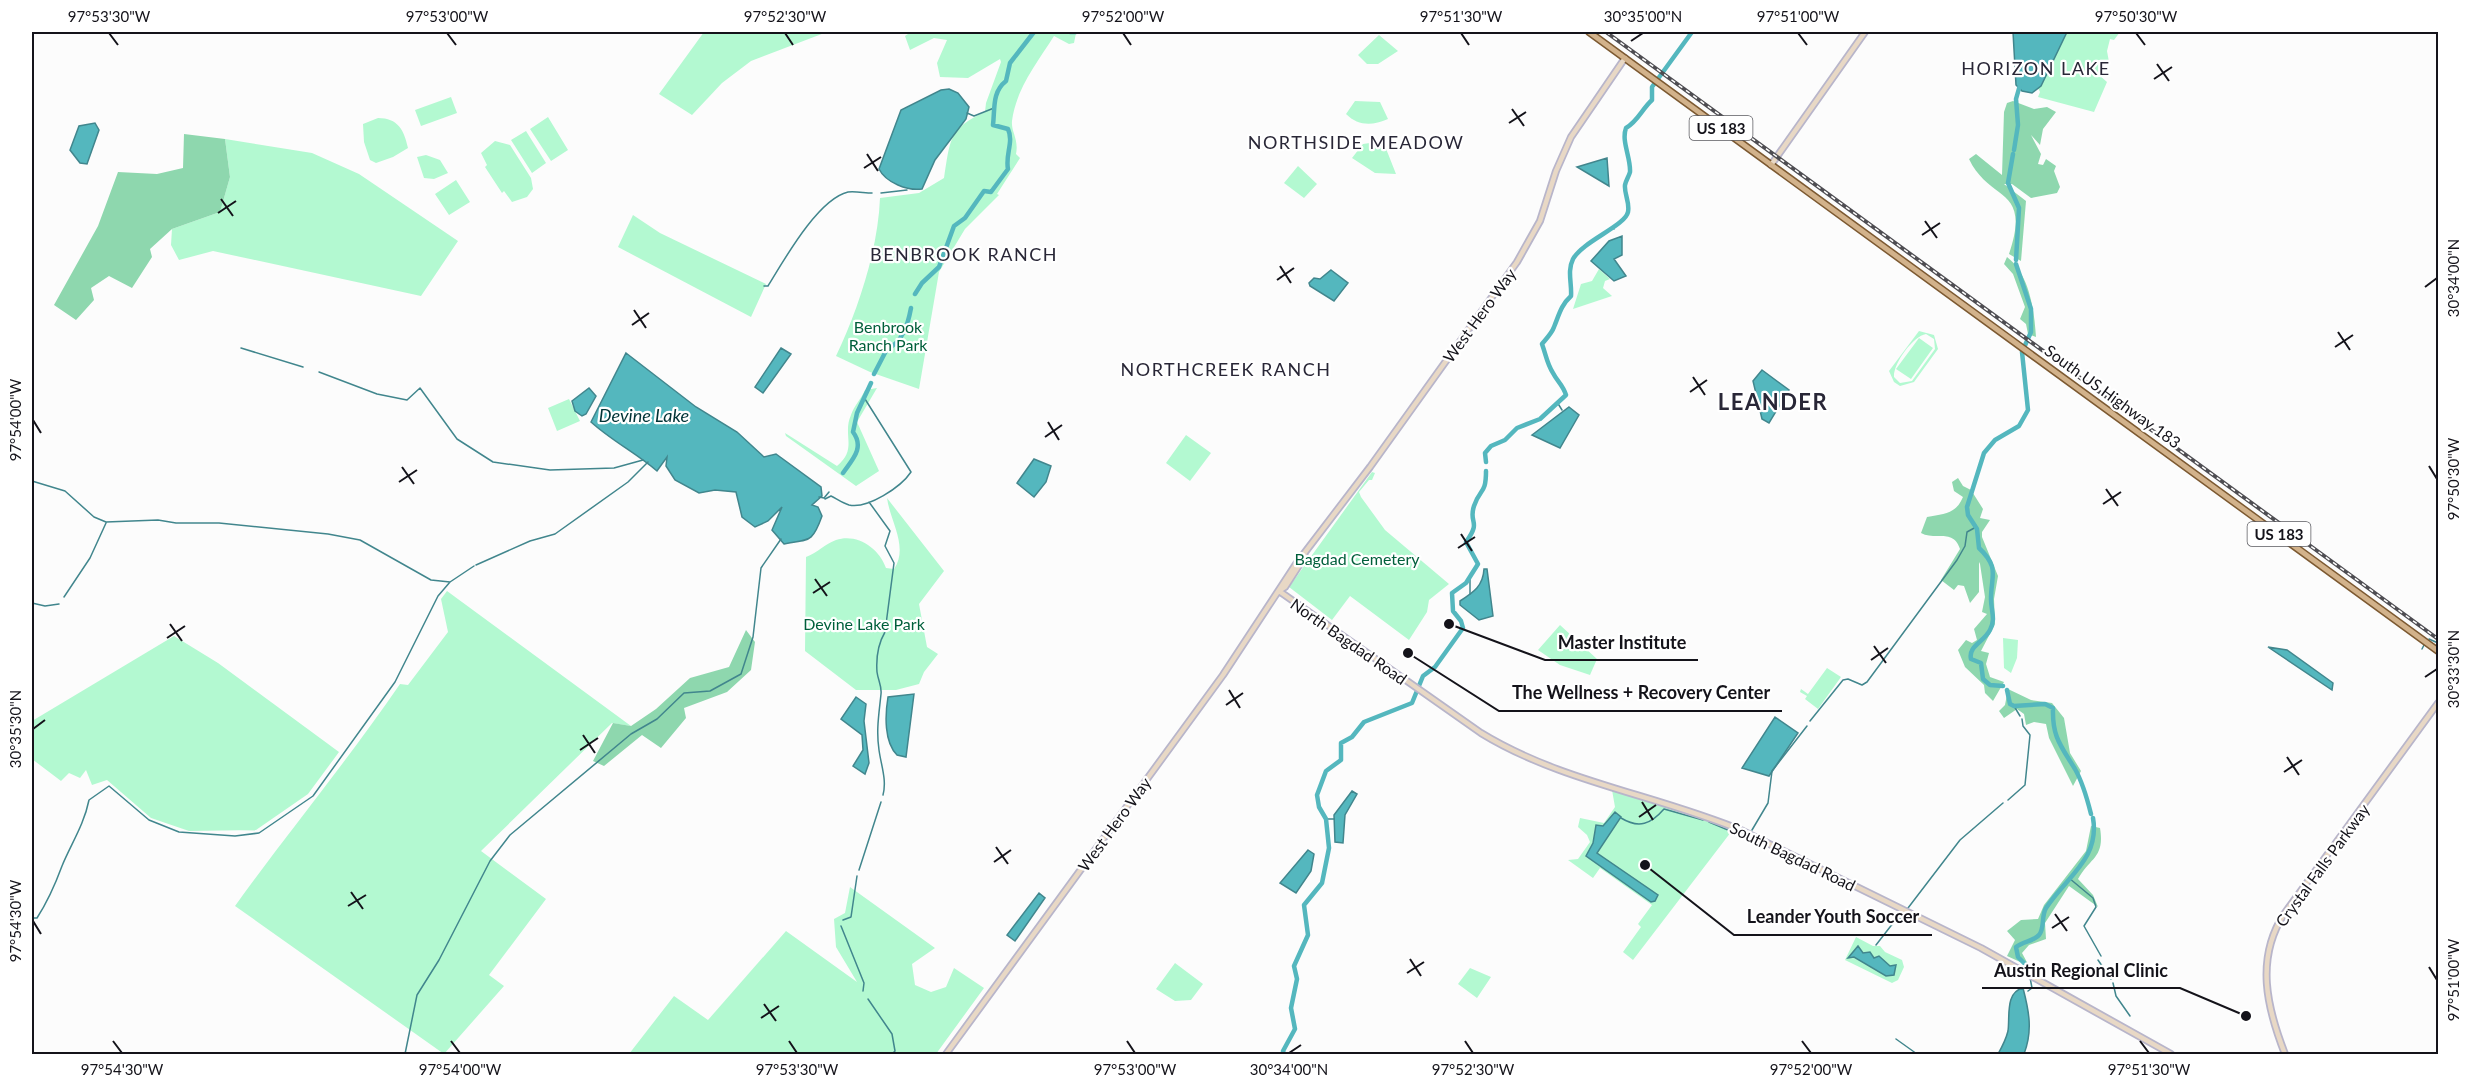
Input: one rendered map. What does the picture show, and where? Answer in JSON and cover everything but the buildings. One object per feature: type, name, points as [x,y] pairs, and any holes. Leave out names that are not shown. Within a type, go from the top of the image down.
[{"type":"main road","name":"US 183","points":[[1589,32],[1772,165]]},
{"type":"main road","points":[[1772,165],[1865,32]]},
{"type":"main road","name":"West Hero Way","points":[[946,1054],[1223,675],[1296,564],[1305,556],[1528,245],[1540,221],[1556,171],[1571,138],[1625,58]]},
{"type":"main road","name":"South US Highway 183","points":[[1772,165],[2439,651]]},
{"type":"main road","name":"North Bagdad Road","points":[[1279,591],[1420,690]]},
{"type":"main road","name":"South Bagdad Road","points":[[1420,690],[1492,740],[1532,759],[1707,816],[1743,831],[1981,948],[2171,1054]]},
{"type":"main road","name":"Crystal Falls Parkway","points":[[2282,1054],[2268,1004],[2267,986],[2268,948],[2276,927],[2439,703]]},
{"type":"green space","points":[[704,32],[827,32],[751,61],[722,83],[692,115],[659,94]]},
{"type":"green space","name":"Benbrook Ranch Park","points":[[911,32],[1076,33],[1074,43],[1069,44],[1054,36],[1028,77],[1014,109],[1012,121],[1017,144],[1016,154],[1020,158],[997,194],[999,195],[965,229],[939,272],[919,389],[870,372],[836,356],[866,279],[875,238],[880,198],[919,193],[944,178],[953,138],[964,124],[985,112],[1001,62],[1000,59],[968,78],[940,77],[937,63],[947,40],[934,38],[910,50],[905,36]]},
{"type":"green space","points":[[2057,32],[2120,32],[2114,40],[2110,39],[2107,51],[2109,62],[2099,75],[2107,82],[2094,112],[2038,97],[2040,92],[2037,86]]},
{"type":"green space","points":[[1379,35],[1398,51],[1378,64],[1367,64],[1358,55]]},
{"type":"green space","points":[[451,97],[457,113],[421,126],[415,110]]},
{"type":"green space","points":[[1355,101],[1380,102],[1388,119],[1371,124],[1355,121],[1346,114]]},
{"type":"green space","points":[[2013,101],[2034,109],[2047,107],[2056,112],[2043,129],[2040,145],[2031,135],[2041,154],[2038,164],[2043,165],[2046,159],[2056,166],[2054,171],[2060,187],[2057,193],[2031,198],[2012,184],[2004,184],[2026,201],[2021,261],[2009,254],[2015,232],[2012,206],[1987,183],[1969,159],[1976,154],[2002,175],[2004,112],[2007,103]]},
{"type":"green space","points":[[548,117],[568,150],[551,161],[530,129]]},
{"type":"green space","points":[[378,118],[391,120],[399,126],[408,148],[376,163],[370,160],[364,142],[363,124]]},
{"type":"green space","points":[[526,131],[546,163],[532,173],[511,140]]},
{"type":"green space","points":[[184,134],[225,139],[230,177],[220,212],[172,229],[150,249],[152,257],[132,288],[109,276],[91,288],[94,300],[76,320],[54,305],[98,226],[118,172],[157,174],[183,168]]},
{"type":"green space","points":[[225,139],[312,153],[359,174],[458,241],[421,296],[213,251],[179,260],[171,245],[172,229],[220,212],[230,177]]},
{"type":"green space","points":[[495,141],[510,145],[531,178],[533,189],[527,197],[512,202],[504,191],[502,193],[485,167],[487,165],[481,153]]},
{"type":"green space","points":[[1383,141],[1396,174],[1375,173],[1352,158],[1363,144]]},
{"type":"green space","points":[[426,155],[440,160],[448,173],[434,179],[424,178],[417,157]]},
{"type":"green space","points":[[1298,166],[1317,184],[1304,198],[1284,183]]},
{"type":"green space","points":[[456,180],[470,202],[449,215],[435,194]]},
{"type":"green space","points":[[633,215],[660,233],[766,284],[751,317],[618,247]]},
{"type":"green space","points":[[2007,257],[2015,264],[2026,283],[2032,305],[2036,337],[2028,334],[2026,324],[2020,319],[2025,307],[2013,274],[2004,264]]},
{"type":"green space","points":[[1599,269],[1610,279],[1605,281],[1603,288],[1612,296],[1573,309],[1581,284],[1592,281]]},
{"type":"green space","points":[[1919,331],[1934,335],[1938,349],[1914,382],[1900,386],[1894,382],[1889,371]],"holes":[[[1926,334],[1934,339],[1935,349],[1912,381],[1900,383],[1894,377],[1897,365],[1905,351],[1921,336]]]},
{"type":"green space","points":[[1919,338],[1933,348],[1911,379],[1896,369]]},
{"type":"green space","points":[[877,388],[857,422],[879,471],[856,486],[786,436],[785,433],[837,466],[847,454],[849,422],[854,409],[865,390]]},
{"type":"green space","points":[[569,399],[580,421],[557,431],[548,408]]},
{"type":"green space","points":[[1186,435],[1211,453],[1190,481],[1166,463]]},
{"type":"green space","name":"Bagdad Cemetery","points":[[1372,472],[1375,473],[1372,480],[1369,480],[1359,492],[1361,497],[1385,530],[1449,584],[1429,600],[1427,612],[1409,640],[1350,596],[1332,620],[1289,587]]},
{"type":"green space","points":[[1958,478],[1963,486],[1971,490],[1983,509],[1980,518],[1990,520],[1982,532],[1982,537],[1998,576],[1994,599],[1995,624],[1981,651],[1989,653],[1986,664],[1990,677],[2004,682],[1993,701],[1985,693],[1984,685],[1965,667],[1958,650],[1966,640],[1972,643],[1977,640],[1974,629],[1987,614],[1982,612],[1985,597],[1980,564],[1979,562],[1979,592],[1970,603],[1964,586],[1958,585],[1954,590],[1941,580],[1960,549],[1957,543],[1948,537],[1921,533],[1927,517],[1949,512],[1960,503],[1963,497],[1954,491],[1952,482]]},
{"type":"green space","name":"Devine Lake Park","points":[[887,498],[944,571],[919,604],[927,647],[938,654],[924,672],[919,684],[896,690],[856,690],[805,651],[806,557],[836,540],[852,539],[873,549],[886,568],[894,569],[900,552]]},
{"type":"green space","points":[[447,591],[631,726],[612,723],[481,851],[546,899],[489,975],[504,986],[444,1054],[235,906],[400,684],[408,685],[448,632],[441,599]]},
{"type":"green space","points":[[1560,625],[1597,659],[1590,675],[1560,665],[1538,650]]},
{"type":"green space","points":[[746,630],[755,642],[751,670],[727,692],[684,708],[686,718],[661,748],[642,735],[604,766],[593,761],[613,723],[631,726],[656,709],[690,678],[729,667]]},
{"type":"green space","points":[[174,636],[218,663],[339,752],[308,794],[256,830],[189,831],[151,818],[107,780],[92,785],[86,770],[80,778],[69,773],[61,781],[32,759],[32,721]]},
{"type":"green space","points":[[2003,638],[2018,640],[2017,658],[2011,673],[2004,668]]},
{"type":"green space","points":[[1827,668],[1841,677],[1818,709],[1805,699],[1807,696],[1800,692],[1801,689],[1808,694]]},
{"type":"green space","points":[[2008,689],[2031,700],[2052,703],[2064,718],[2070,753],[2081,771],[2073,786],[2049,738],[2046,724],[2034,722],[2026,725],[2024,714],[2017,709],[2004,718],[1999,711],[2005,705]]},
{"type":"green space","points":[[1612,790],[1703,818],[1731,832],[1633,960],[1623,952],[1641,927],[1638,924],[1652,905],[1600,868],[1593,878],[1568,860],[1578,859],[1590,842],[1587,835],[1578,827],[1580,818],[1604,823],[1615,807]]},
{"type":"green space","points":[[2091,826],[2100,828],[2100,846],[2078,879],[2093,895],[2098,907],[2069,886],[2045,923],[2046,939],[2029,945],[2022,953],[2029,966],[2007,956],[2015,940],[2007,931],[2021,920],[2038,919],[2044,905],[2086,851]]},
{"type":"green space","points":[[850,887],[935,948],[912,964],[915,985],[931,992],[946,987],[954,968],[984,988],[936,1054],[629,1054],[674,996],[708,1020],[786,931],[857,982],[836,947],[834,919],[845,913]]},
{"type":"green space","points":[[1856,937],[1873,946],[1880,946],[1885,952],[1902,960],[1904,967],[1898,980],[1892,983],[1845,960]]},
{"type":"green space","points":[[1175,963],[1203,984],[1191,1000],[1175,1001],[1156,989]]},
{"type":"green space","points":[[1470,968],[1491,977],[1477,998],[1458,984]]},
{"type":"water","name":"HORIZON LAKE","points":[[2013,32],[2067,32],[2041,86],[2032,93],[2022,91],[2016,85]]},
{"type":"water","points":[[949,89],[958,93],[969,107],[966,119],[935,160],[922,189],[904,187],[892,182],[879,169],[901,110],[941,90]]},
{"type":"water","points":[[95,123],[99,130],[87,164],[80,163],[70,150],[79,126]]},
{"type":"water","points":[[1607,158],[1609,186],[1577,167]]},
{"type":"water","points":[[1622,236],[1622,255],[1614,259],[1626,276],[1614,281],[1591,261],[1609,241]]},
{"type":"water","points":[[1331,270],[1348,283],[1334,301],[1310,286],[1309,283],[1314,278],[1320,279]]},
{"type":"water","points":[[781,348],[791,354],[763,393],[755,387]]},
{"type":"water","name":"Devine Lake","points":[[626,353],[696,407],[737,432],[764,457],[776,454],[821,487],[822,496],[812,505],[818,507],[822,516],[809,539],[784,544],[772,530],[782,507],[768,521],[755,527],[742,517],[736,492],[715,490],[699,493],[675,480],[666,466],[667,457],[657,471],[591,422]]},
{"type":"water","points":[[1762,370],[1789,390],[1769,423],[1762,419],[1753,381]]},
{"type":"water","points":[[589,388],[596,396],[586,414],[582,416],[575,411],[572,401]]},
{"type":"water","points":[[1569,407],[1579,415],[1560,448],[1532,435]]},
{"type":"water","points":[[1034,459],[1051,466],[1046,482],[1034,497],[1017,483]]},
{"type":"water","points":[[1484,569],[1487,569],[1493,616],[1479,620],[1460,605],[1460,601],[1477,588],[1482,580]]},
{"type":"water","points":[[2268,647],[2287,650],[2333,683],[2332,690]]},
{"type":"water","points":[[914,694],[906,757],[897,755],[890,743],[886,728],[887,704],[888,697]]},
{"type":"water","points":[[856,697],[866,704],[864,721],[869,763],[865,774],[853,766],[863,750],[862,735],[841,719]]},
{"type":"water","points":[[1775,717],[1798,733],[1769,776],[1742,768]]},
{"type":"water","points":[[1352,791],[1357,794],[1345,815],[1343,843],[1335,842],[1334,815]]},
{"type":"water","points":[[1615,812],[1621,817],[1597,853],[1658,895],[1655,901],[1651,902],[1586,856],[1593,843],[1596,825],[1603,826]]},
{"type":"water","points":[[1308,850],[1314,854],[1311,871],[1296,893],[1280,883]]},
{"type":"water","points":[[1039,893],[1045,898],[1015,941],[1007,935]]},
{"type":"water","points":[[1858,946],[1863,953],[1870,952],[1874,958],[1879,956],[1890,966],[1896,965],[1894,975],[1886,976],[1854,957],[1848,958]]},
{"type":"water","points":[[2023,988],[2029,1021],[2024,1054],[1998,1054],[2008,1031],[2013,994]]},
{"type":"waterway","points":[[915,294],[922,283],[939,267],[954,226],[965,218],[984,191],[991,192],[1008,169],[1010,134],[1008,129],[993,125],[995,101],[998,90],[1006,81],[1010,63],[1034,32]]},
{"type":"waterway","points":[[1070,32],[1076,32]]},
{"type":"waterway","points":[[1486,462],[1485,453],[1491,446],[1505,440],[1517,428],[1540,419],[1566,395],[1549,366],[1542,344],[1552,331],[1571,296],[1570,273],[1573,259],[1585,246],[1620,223],[1628,212],[1625,185],[1630,167],[1625,138],[1626,128],[1652,100],[1652,87],[1692,32]]},
{"type":"waterway","points":[[2014,150],[2018,125],[2016,99],[2020,85]]},
{"type":"waterway","points":[[967,113],[974,116],[994,108]]},
{"type":"waterway","points":[[2013,154],[2008,183],[2019,208],[2016,260]]},
{"type":"waterway","points":[[881,193],[907,190]]},
{"type":"waterway","points":[[764,286],[768,286],[792,247],[825,206],[848,192],[872,193]]},
{"type":"waterway","points":[[2003,686],[1990,685],[1983,679],[1981,663],[1971,659],[1974,647],[1992,626],[1993,572],[1990,561],[1979,548],[1977,529],[1968,515],[1967,507],[1984,453],[1995,440],[2019,426],[2028,410],[2022,352],[2031,332],[2031,309],[2016,264]]},
{"type":"waterway","points":[[874,374],[887,349],[893,346],[904,332],[911,308]]},
{"type":"waterway","points":[[241,348],[303,367]]},
{"type":"waterway","points":[[319,372],[377,394],[407,400],[420,388],[457,439],[493,462],[550,470],[614,468],[643,460]]},
{"type":"waterway","points":[[843,473],[856,454],[858,443],[853,432],[857,413],[871,383]]},
{"type":"waterway","points":[[825,499],[831,496],[849,505],[865,504],[892,490],[911,472],[865,399]]},
{"type":"waterway","points":[[1557,402],[1562,410]]},
{"type":"waterway","points":[[476,565],[530,541],[555,534],[628,482],[648,462]]},
{"type":"waterway","points":[[1284,1054],[1283,1051],[1295,1029],[1291,1008],[1297,979],[1294,966],[1308,935],[1304,905],[1322,883],[1329,848],[1326,819],[1319,807],[1317,795],[1326,771],[1341,760],[1341,743],[1352,737],[1364,722],[1412,703],[1423,676],[1435,667],[1463,628],[1461,621],[1453,611],[1452,593],[1466,583],[1478,564],[1466,542],[1473,530],[1472,516],[1476,500],[1484,488],[1486,471]]},
{"type":"waterway","points":[[32,481],[65,491],[94,517],[106,522],[158,520],[176,523],[219,523],[328,534],[360,540],[431,580],[450,582]]},
{"type":"waterway","points":[[819,497],[824,498],[829,492]]},
{"type":"waterway","points":[[869,502],[890,531],[885,546],[894,563],[885,632],[879,646],[877,662],[881,691],[878,736],[884,778],[883,795]]},
{"type":"waterway","points":[[64,597],[90,558],[106,523]]},
{"type":"waterway","points":[[1810,721],[1843,680],[1848,679],[1862,685],[1867,682],[1957,560],[1965,546],[1967,532],[1976,527]]},
{"type":"waterway","points":[[405,1054],[417,995],[439,960],[490,861],[510,835],[631,734],[657,719],[684,693],[710,691],[741,674],[753,637],[761,568],[781,539]]},
{"type":"waterway","points":[[32,918],[37,918],[51,893],[81,826],[89,800],[109,786],[149,820],[179,832],[235,836],[259,833],[313,796],[395,682],[438,596],[450,582],[474,566]]},
{"type":"waterway","points":[[1470,579],[1470,594]]},
{"type":"waterway","points":[[32,603],[45,606],[59,604]]},
{"type":"waterway","points":[[2429,639],[2438,643]]},
{"type":"waterway","points":[[2422,649],[2424,645]]},
{"type":"waterway","points":[[2007,690],[2010,704],[2014,706],[2045,704],[2053,708],[2056,734],[2080,780],[2091,814]]},
{"type":"waterway","points":[[2014,706],[2020,716]]},
{"type":"waterway","points":[[2008,800],[2025,785],[2030,735],[2023,726],[2022,719]]},
{"type":"waterway","points":[[1752,830],[1768,803],[1772,771],[1807,726]]},
{"type":"waterway","points":[[859,870],[881,802]]},
{"type":"waterway","points":[[1908,908],[1960,840],[2003,803]]},
{"type":"waterway","points":[[1621,818],[1633,823],[1644,823],[1664,809],[1703,820]]},
{"type":"waterway","points":[[2028,967],[2018,957],[2016,947],[2039,935],[2046,908],[2080,867],[2091,845],[2094,832],[2093,818]]},
{"type":"waterway","points":[[1326,819],[1334,819]]},
{"type":"waterway","points":[[1709,822],[1747,838]]},
{"type":"waterway","points":[[843,920],[851,917],[857,876]]},
{"type":"waterway","points":[[2069,878],[2093,898],[2096,907],[2084,926],[2101,956]]},
{"type":"waterway","points":[[1876,945],[1897,918],[1902,919]]},
{"type":"waterway","points":[[841,926],[864,983],[863,991]]},
{"type":"waterway","points":[[2098,960],[2111,979]]},
{"type":"waterway","points":[[2028,967],[2032,988],[2028,991]]},
{"type":"waterway","points":[[2113,983],[2116,996],[2130,1016]]},
{"type":"waterway","points":[[868,999],[892,1034],[895,1051],[892,1054]]},
{"type":"waterway","points":[[1896,1039],[1917,1054]]},
{"type":"railway","points":[[1606,32],[2438,639]]},
{"type":"place","name":"Master Institute","points":[[1449,624]]},
{"type":"place","name":"The Wellness + Recovery Center","points":[[1408,653]]},
{"type":"place","name":"Leander Youth Soccer","points":[[1645,865]]},
{"type":"place","name":"Austin Regional Clinic","points":[[2246,1016]]},
{"type":"district","name":"HORIZON LAKE","points":[[2036,68]]},
{"type":"district","name":"NORTHSIDE MEADOW","points":[[1356,142]]},
{"type":"district","name":"BENBROOK RANCH","points":[[964,254]]},
{"type":"district","name":"NORTHCREEK RANCH","points":[[1226,369]]},
{"type":"district","name":"LEANDER","points":[[1773,401]]}]
